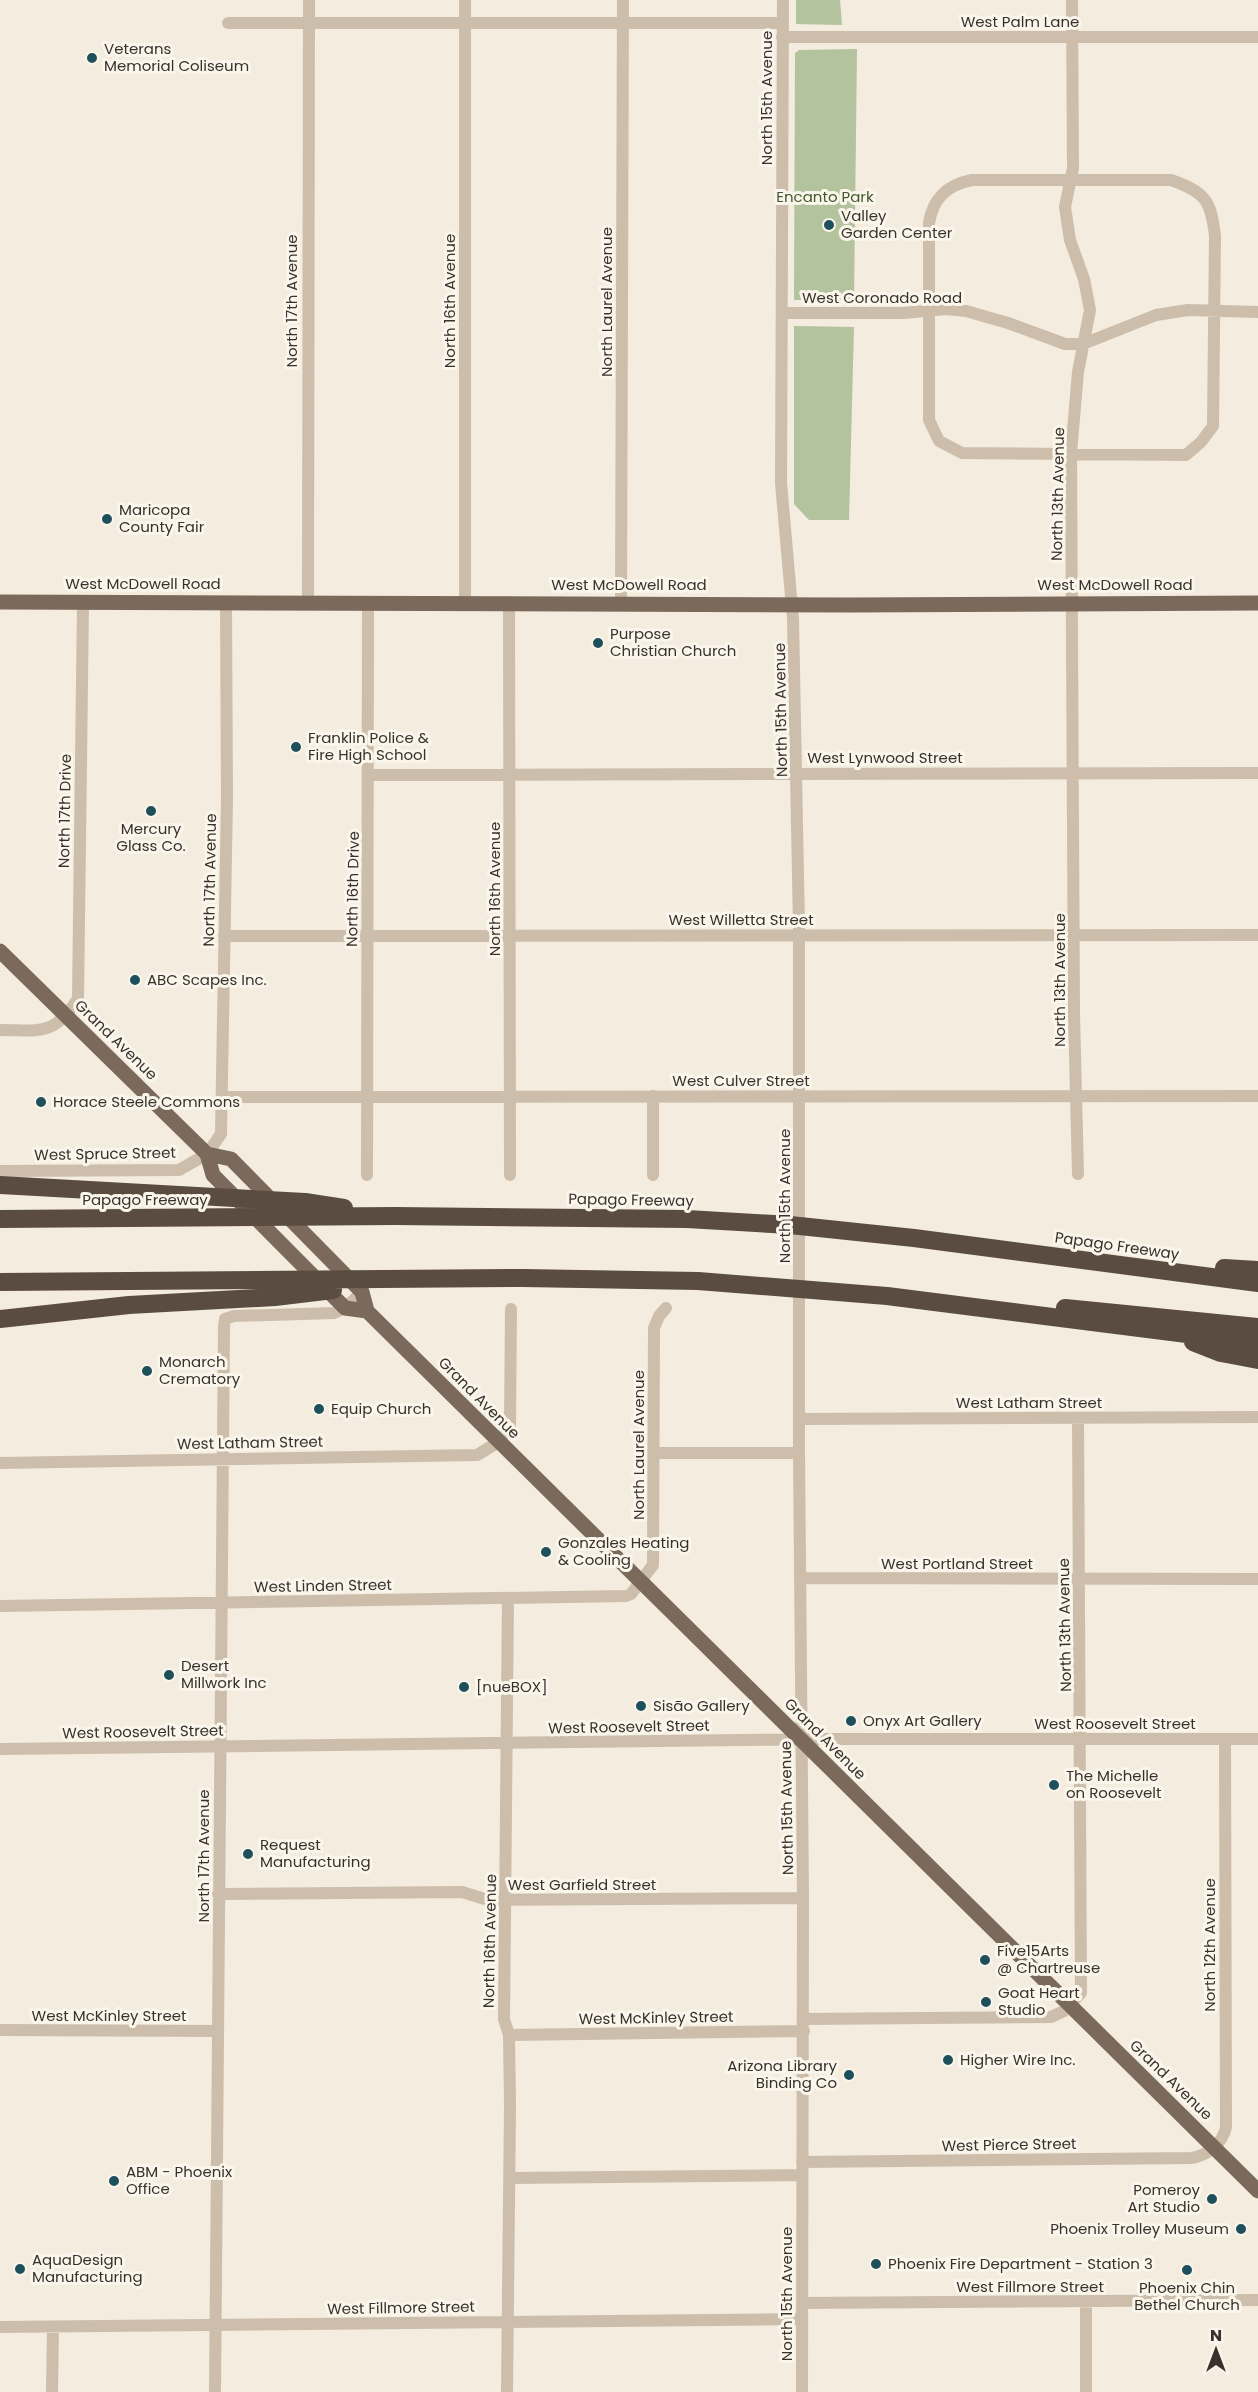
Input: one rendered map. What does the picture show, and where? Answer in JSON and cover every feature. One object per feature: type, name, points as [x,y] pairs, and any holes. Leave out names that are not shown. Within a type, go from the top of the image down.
[{"type":"highway","points":[[0,1185],[305,1202],[396,1216]]},
{"type":"highway","name":"Papago Freeway","points":[[0,1219],[639,1217],[842,1230],[1258,1283]]},
{"type":"highway","points":[[1129,1265],[1258,1270]]},
{"type":"highway","points":[[0,1282],[640,1279],[842,1291],[937,1301],[1258,1343]]},
{"type":"highway","points":[[0,1319],[129,1305],[275,1297],[413,1280]]},
{"type":"highway","points":[[937,1301],[1090,1309],[1258,1327]]},
{"type":"highway","points":[[1165,1331],[1221,1353],[1258,1360]]},
{"type":"main road","name":"West McDowell Road","points":[[0,602],[1258,603]]},
{"type":"main road","name":"Grand Avenue","points":[[0,951],[207,1154],[213,1175],[345,1308]]},
{"type":"main road","name":"Grand Avenue","points":[[207,1154],[231,1159],[362,1292],[367,1311],[497,1443],[1258,2191]]},
{"type":"main road","points":[[345,1308],[367,1311]]},
{"type":"street","name":"North 17th Avenue","points":[[308,603],[309,0]]},
{"type":"street","name":"North 16th Avenue","points":[[465,0],[465,602]]},
{"type":"street","name":"North Laurel Avenue","points":[[621,603],[622,0]]},
{"type":"street","name":"North 15th Avenue","points":[[783,0],[781,483],[792,604],[799,935],[799,1453],[803,1898],[802,2392]]},
{"type":"street","name":"North 13th Avenue","points":[[1072,0],[1073,168],[1068,181],[1065,207],[1070,240],[1084,279],[1090,310],[1083,344],[1071,453],[1078,1174]]},
{"type":"street","name":"West Palm Lane","points":[[228,23],[622,23],[782,30],[1072,37],[1258,37]]},
{"type":"street","points":[[972,180],[1068,181],[1171,180],[1191,187],[1205,196],[1213,213],[1215,236],[1213,426],[1202,442],[1185,455],[962,453],[939,441],[929,420],[929,223],[932,205],[945,190],[958,182],[972,180]]},
{"type":"street","name":"West Coronado Road","points":[[782,313],[966,311],[1065,344],[1083,344],[1156,315],[1188,310],[1258,312]]},
{"type":"street","name":"North 17th Avenue","points":[[207,1154],[221,1134],[224,1097],[226,602]]},
{"type":"street","name":"North 16th Avenue","points":[[509,602],[510,1175]]},
{"type":"street","name":"North 17th Drive","points":[[66,1016],[78,999],[83,603]]},
{"type":"street","name":"North 16th Drive","points":[[367,1175],[368,603]]},
{"type":"street","name":"West Lynwood Street","points":[[368,775],[1075,771],[1258,773]]},
{"type":"street","name":"West Willetta Street","points":[[224,936],[1258,935]]},
{"type":"street","points":[[0,1030],[49,1030],[66,1016]]},
{"type":"street","points":[[653,1096],[653,1175]]},
{"type":"street","name":"West Culver Street","points":[[224,1097],[1258,1096]]},
{"type":"street","name":"West Spruce Street","points":[[0,1171],[179,1170],[207,1154]]},
{"type":"street","points":[[345,1308],[362,1292]]},
{"type":"street","name":"North 17th Avenue","points":[[215,2392],[219,1746],[225,1319],[234,1316],[334,1313],[345,1308]]},
{"type":"street","name":"North Laurel Avenue","points":[[641,1583],[653,1565],[654,1328],[659,1316],[666,1308]]},
{"type":"street","points":[[497,1443],[510,1427],[511,1309]]},
{"type":"street","name":"West Latham Street","points":[[799,1419],[1258,1417]]},
{"type":"street","name":"North 13th Avenue","points":[[1070,2006],[1082,1989],[1078,1418]]},
{"type":"street","name":"West Latham Street","points":[[0,1462],[477,1455],[497,1443]]},
{"type":"street","points":[[654,1453],[799,1453]]},
{"type":"street","name":"West Portland Street","points":[[801,1578],[1258,1579]]},
{"type":"street","name":"West Linden Street","points":[[0,1606],[626,1596],[641,1583]]},
{"type":"street","name":"North 16th Avenue","points":[[507,2392],[510,2178],[508,2035],[504,2019],[508,1598]]},
{"type":"street","name":"North 12th Avenue","points":[[1214,2148],[1225,2134],[1226,2127],[1225,1739]]},
{"type":"street","name":"West Roosevelt Street","points":[[0,1749],[801,1740],[1258,1739]]},
{"type":"street","name":"West Garfield Street","points":[[218,1894],[462,1892],[488,1900],[803,1898]]},
{"type":"street","name":"West McKinley Street","points":[[508,2035],[1052,2017],[1070,2006]]},
{"type":"street","name":"West McKinley Street","points":[[0,2030],[218,2031]]},
{"type":"street","name":"West Pierce Street","points":[[802,2162],[1191,2158],[1199,2157],[1214,2148]]},
{"type":"street","points":[[510,2178],[802,2175]]},
{"type":"street","name":"West Fillmore Street","points":[[802,2303],[1258,2300]]},
{"type":"street","points":[[1086,2302],[1086,2392]]},
{"type":"street","name":"West Fillmore Street","points":[[0,2327],[802,2319]]},
{"type":"street","points":[[52,2392],[53,2327]]},
{"type":"green space","points":[[796,0],[840,0],[842,25],[796,24]]},
{"type":"green space","name":"Encanto Park","points":[[857,49],[854,300],[794,300],[795,53],[799,50]]},
{"type":"green space","points":[[794,326],[854,327],[849,520],[809,520],[794,504]]},
{"type":"place","name":"Veterans Memorial Coliseum","points":[[92,58]]},
{"type":"place","name":"Valley Garden Center","points":[[829,225]]},
{"type":"place","name":"Maricopa County Fair","points":[[107,519]]},
{"type":"place","name":"Purpose Christian Church","points":[[598,643]]},
{"type":"place","name":"Franklin Police & Fire High School","points":[[296,747]]},
{"type":"place","name":"Mercury Glass Co.","points":[[151,811]]},
{"type":"place","name":"ABC Scapes Inc.","points":[[135,980]]},
{"type":"place","name":"Horace Steele Commons","points":[[41,1102]]},
{"type":"place","name":"Monarch Crematory","points":[[147,1371]]},
{"type":"place","name":"Equip Church","points":[[319,1409]]},
{"type":"place","name":"Gonzales Heating & Cooling","points":[[546,1552]]},
{"type":"place","name":"Desert Millwork Inc","points":[[169,1675]]},
{"type":"place","name":"[nueBOX]","points":[[464,1687]]},
{"type":"place","name":"Sisāo Gallery","points":[[641,1706]]},
{"type":"place","name":"Onyx Art Gallery","points":[[851,1721]]},
{"type":"place","name":"The Michelle on Roosevelt","points":[[1054,1785]]},
{"type":"place","name":"Request Manufacturing","points":[[248,1854]]},
{"type":"place","name":"Five15Arts @ Chartreuse","points":[[985,1960]]},
{"type":"place","name":"Goat Heart Studio","points":[[986,2002]]},
{"type":"place","name":"Higher Wire Inc.","points":[[948,2060]]},
{"type":"place","name":"Arizona Library Binding Co","points":[[849,2075]]},
{"type":"place","name":"ABM - Phoenix Office","points":[[114,2181]]},
{"type":"place","name":"Pomeroy Art Studio","points":[[1212,2199]]},
{"type":"place","name":"Phoenix Trolley Museum","points":[[1241,2229]]},
{"type":"place","name":"Phoenix Fire Department - Station 3","points":[[876,2264]]},
{"type":"place","name":"AquaDesign Manufacturing","points":[[20,2269]]},
{"type":"place","name":"Phoenix Chin Bethel Church","points":[[1187,2270]]}]
